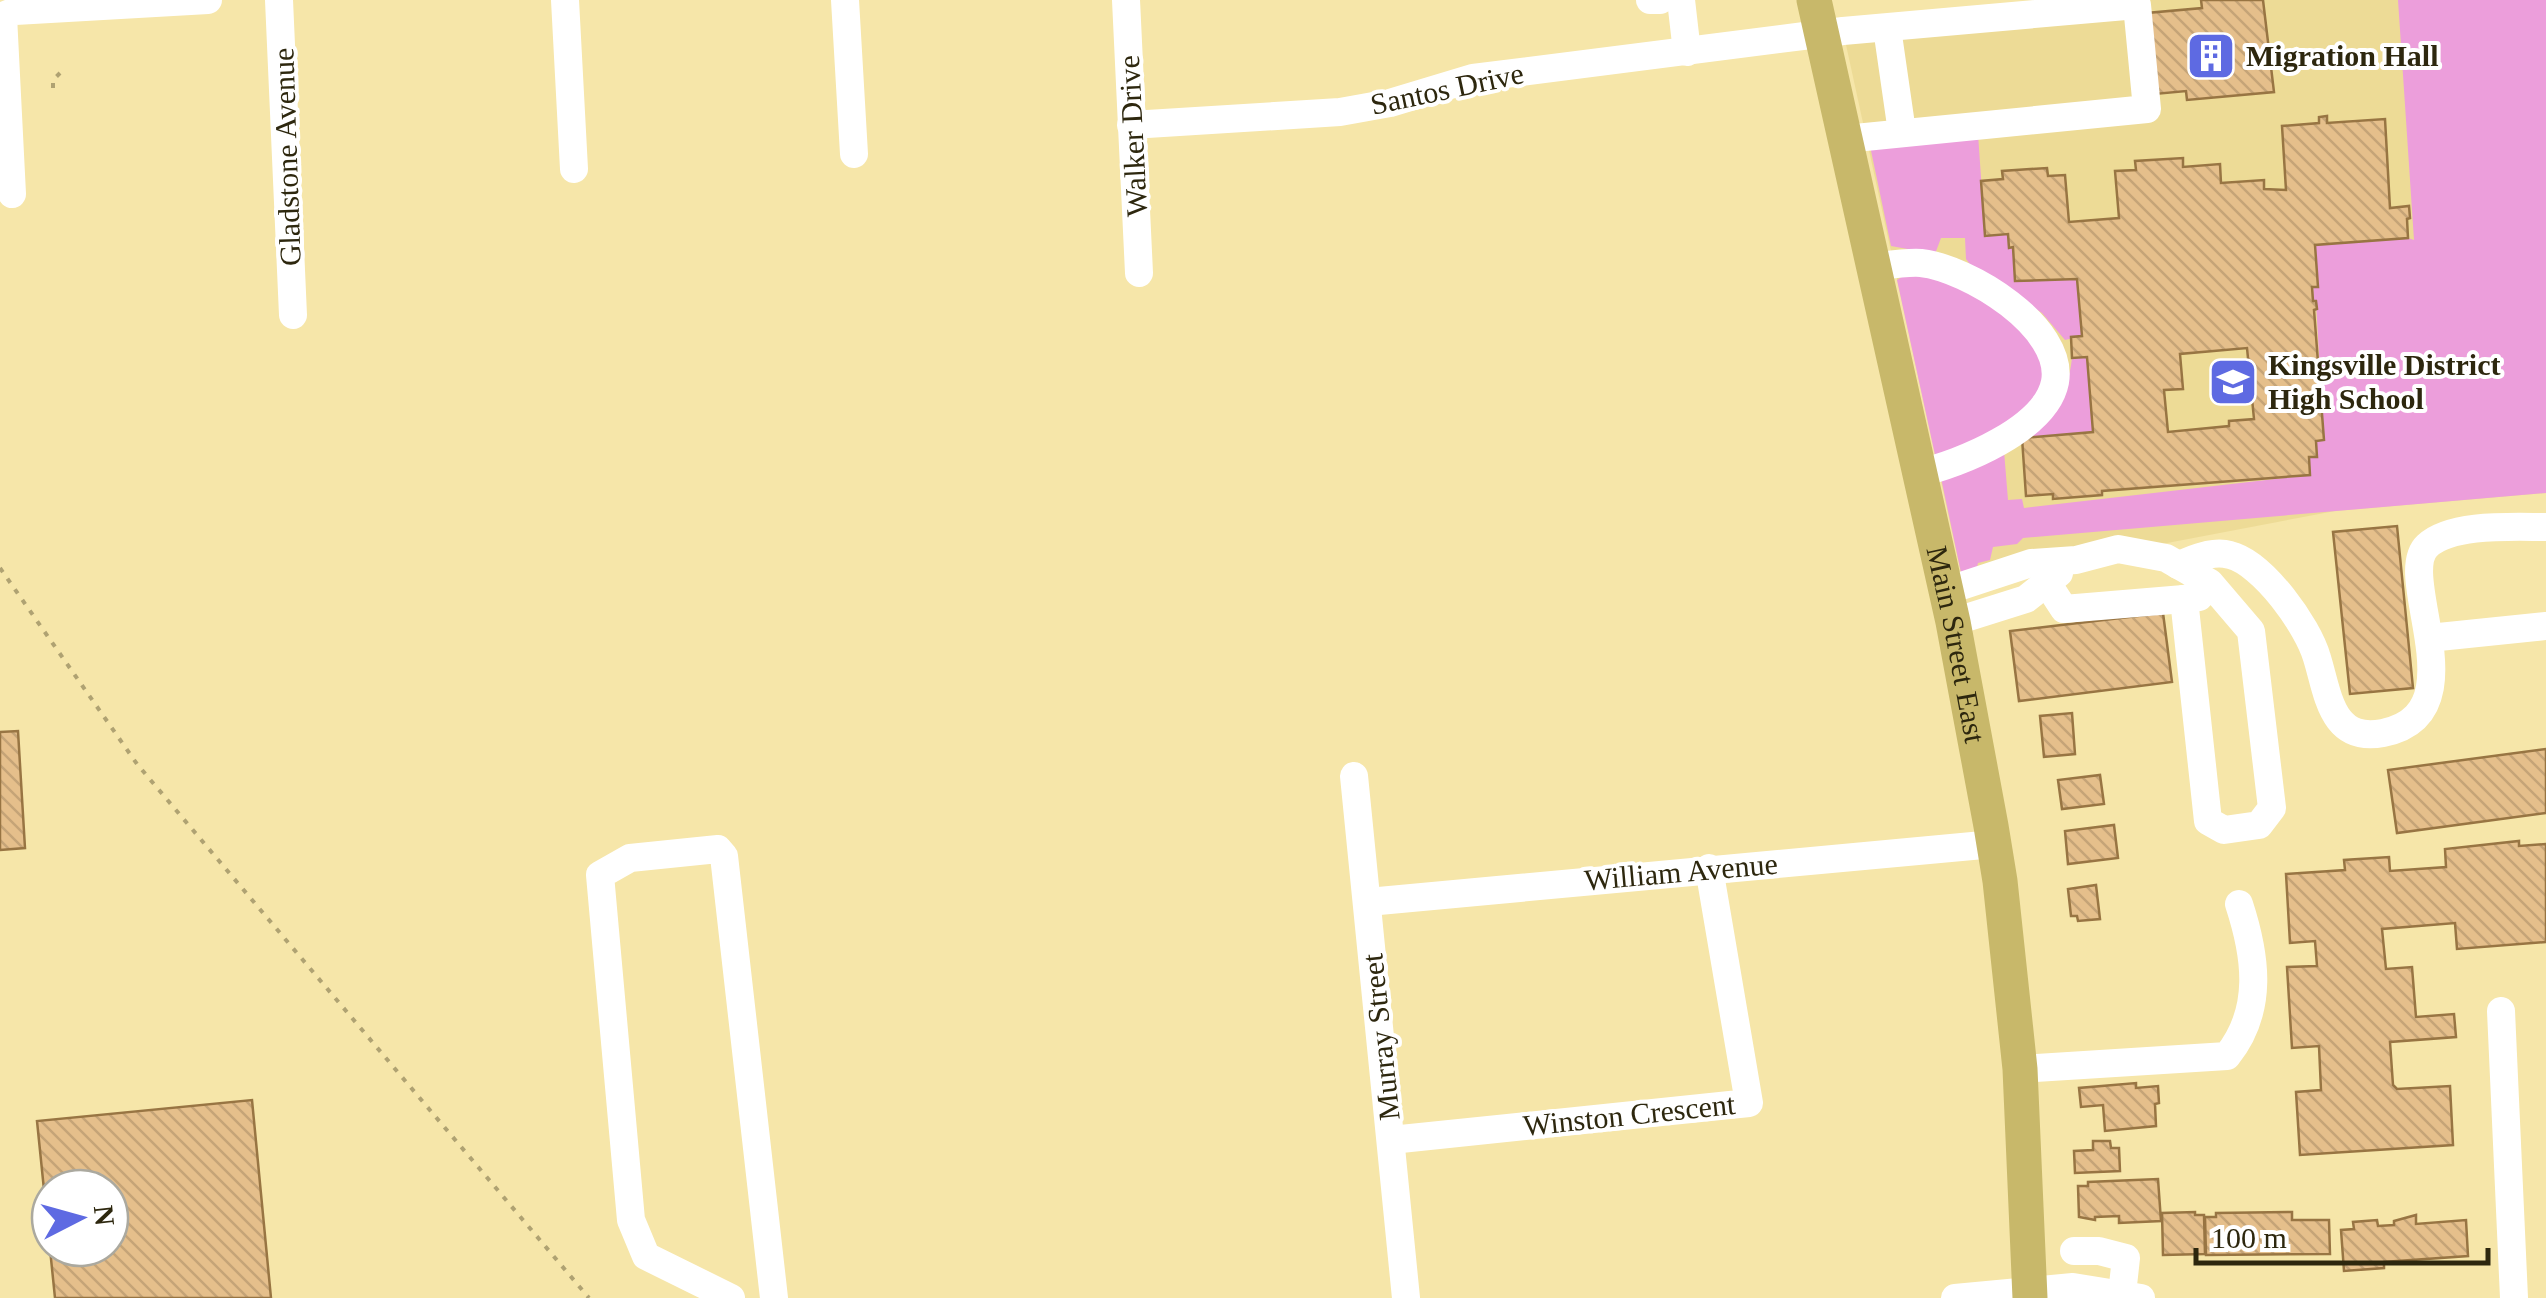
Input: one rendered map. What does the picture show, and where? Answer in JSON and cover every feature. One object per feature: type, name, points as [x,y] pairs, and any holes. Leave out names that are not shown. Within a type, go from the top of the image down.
[{"type":"main road","name":"Main Street East","points":[[1817,17],[1949,606],[1994,844],[2020,1070],[2030,1293]]},
{"type":"street","points":[[12,194],[3,16],[16,11],[208,0]]},
{"type":"street","name":"Gladstone Avenue","points":[[279,0],[293,315]]},
{"type":"street","points":[[565,0],[574,169]]},
{"type":"street","points":[[845,0],[854,154]]},
{"type":"street","name":"Walker Drive","points":[[1126,0],[1140,272]]},
{"type":"street","points":[[1650,0],[1660,0]]},
{"type":"street","points":[[1681,0],[1691,51]]},
{"type":"street","points":[[1690,0],[1691,51]]},
{"type":"street","name":"Santos Drive","points":[[1132,125],[1340,112],[1390,103],[1473,78],[1691,51],[1817,17],[1887,28],[2137,5],[2147,109],[1902,132]]},
{"type":"street","points":[[1845,139],[1902,132],[1887,28]]},
{"type":"street","points":[[1874,267],[1920,263],[1968,280],[2020,313],[2046,340],[2054,358],[2054,386],[2034,417],[1957,464],[1919,473]]},
{"type":"street","points":[[2178,565],[2213,553],[2232,555],[2255,569],[2294,612],[2317,655],[2331,706],[2348,728],[2361,733],[2398,728],[2423,710],[2430,689],[2419,562],[2429,544],[2458,532],[2483,528],[2546,527]]},
{"type":"street","points":[[1949,606],[2031,564],[2076,560],[2118,550],[2166,558],[2210,583],[2251,631],[2272,808],[2259,825],[2224,830],[2208,822],[2184,598]]},
{"type":"street","points":[[1949,606],[2026,599],[2076,560]]},
{"type":"street","points":[[2047,583],[2064,609],[2199,597],[2210,583]]},
{"type":"street","points":[[2428,638],[2546,626]]},
{"type":"street","name":"Murray Street","points":[[1354,776],[1406,1298]]},
{"type":"street","name":"William Avenue","points":[[1368,902],[1994,844]]},
{"type":"street","points":[[730,1298],[646,1256],[631,1220],[600,875],[630,858],[718,849],[724,856],[774,1298]]},
{"type":"street","name":"Winston Crescent","points":[[1391,1140],[1749,1104],[1708,868]]},
{"type":"street","points":[[2020,1070],[2227,1056],[2238,1043],[2254,998],[2252,943],[2239,904]]},
{"type":"street","points":[[2501,1011],[2514,1298]]},
{"type":"street","points":[[1956,1298],[2073,1287],[2132,1296],[2139,1259],[2099,1251],[2074,1251]]},
{"type":"path","points":[[53,88],[53,80],[60,73]]},
{"type":"path","points":[[0,568],[137,764],[590,1298]]},
{"type":"shaded area","name":"Kingsville District High School","points":[[2045,0],[2546,0],[2546,493],[2335,511],[1963,582],[1843,31]]},
{"type":"shaded area","points":[[2398,0],[2546,0],[2546,493],[2023,538],[2017,544],[1993,547],[1990,560],[1978,563],[1976,571],[1963,582],[1941,478],[2004,451],[2008,500],[2022,499],[2024,508],[2310,475],[2309,457],[2317,456],[2316,441],[2324,440],[2313,301],[2315,245],[2414,240]]},
{"type":"shaded area","points":[[1978,134],[1985,235],[2008,234],[2016,281],[2077,279],[2082,336],[2065,340],[2042,313],[1972,267],[1966,259],[1965,238],[1941,238],[1935,254],[1891,246],[1870,146]]},
{"type":"shaded area","points":[[1903,276],[1936,276],[1998,308],[2038,347],[2045,378],[2027,410],[1957,451],[1935,455],[1897,280]]},
{"type":"shaded area","points":[[2087,357],[2093,432],[2022,438],[2062,394],[2072,358]]},
{"type":"building","name":"Migration Hall","points":[[2201,0],[2263,0],[2274,92],[2187,100],[2186,91],[2155,94],[2147,13],[2202,8]]},
{"type":"building","points":[[2327,116],[2327,123],[2385,119],[2390,208],[2409,206],[2410,218],[2408,238],[2315,245],[2318,287],[2312,287],[2317,309],[2314,310],[2324,440],[2316,441],[2317,457],[2309,457],[2310,475],[2102,491],[2102,495],[2053,499],[2053,494],[2026,496],[2022,438],[2093,432],[2087,357],[2072,358],[2071,337],[2082,336],[2077,279],[2015,281],[2013,247],[2009,248],[2008,234],[1985,236],[1981,181],[2003,179],[2002,171],[2047,168],[2048,176],[2065,175],[2069,222],[2119,218],[2115,171],[2136,170],[2135,161],[2183,158],[2183,167],[2220,164],[2221,183],[2264,180],[2264,189],[2286,190],[2282,126],[2319,123],[2319,117]],"holes":[[[2247,348],[2254,419],[2229,421],[2229,426],[2168,432],[2164,390],[2183,389],[2180,354]]]},
{"type":"building","points":[[2397,526],[2413,688],[2350,694],[2333,532]]},
{"type":"building","points":[[2163,613],[2172,682],[2019,701],[2010,631]]},
{"type":"building","points":[[2072,713],[2075,754],[2044,757],[2040,716]]},
{"type":"building","points":[[18,731],[25,848],[0,850],[0,732]]},
{"type":"building","points":[[2546,749],[2546,813],[2397,833],[2388,770]]},
{"type":"building","points":[[2100,775],[2104,804],[2062,809],[2058,780]]},
{"type":"building","points":[[2114,825],[2118,858],[2068,864],[2065,831]]},
{"type":"building","points":[[2519,841],[2519,846],[2546,844],[2546,942],[2457,949],[2455,923],[2382,929],[2386,969],[2412,967],[2416,1017],[2454,1014],[2456,1037],[2390,1042],[2393,1085],[2397,1089],[2450,1086],[2453,1145],[2300,1155],[2296,1092],[2321,1090],[2319,1046],[2292,1048],[2287,967],[2317,966],[2315,941],[2290,943],[2286,874],[2345,870],[2344,860],[2389,857],[2390,871],[2446,867],[2445,849]]},
{"type":"building","points":[[2096,885],[2100,919],[2078,921],[2077,916],[2071,916],[2068,889]]},
{"type":"building","points":[[2136,1083],[2136,1088],[2158,1086],[2156,1126],[2105,1131],[2103,1105],[2081,1107],[2079,1088]]},
{"type":"building","points":[[252,1100],[271,1298],[55,1298],[52,1268],[130,1268],[130,1168],[42,1168],[37,1121]]},
{"type":"building","points":[[2093,1141],[2110,1141],[2111,1148],[2119,1148],[2120,1171],[2075,1173],[2074,1151],[2093,1150]]},
{"type":"building","points":[[2158,1179],[2161,1221],[2119,1223],[2119,1216],[2095,1220],[2079,1217],[2078,1186],[2088,1186],[2088,1182]]},
{"type":"building","points":[[2292,1212],[2292,1220],[2329,1220],[2330,1254],[2206,1255],[2205,1217],[2216,1217],[2216,1213]]},
{"type":"building","points":[[2162,1213],[2204,1215],[2205,1254],[2163,1255]]},
{"type":"building","points":[[2416,1215],[2416,1224],[2466,1220],[2468,1256],[2384,1262],[2384,1268],[2344,1271],[2341,1230],[2354,1229],[2353,1222],[2377,1220],[2378,1226],[2394,1225],[2394,1221]]},
{"type":"place","name":"Migration Hall","points":[[2211,56]]},
{"type":"place","name":"Kingsville District High School","points":[[2233,382]]}]
